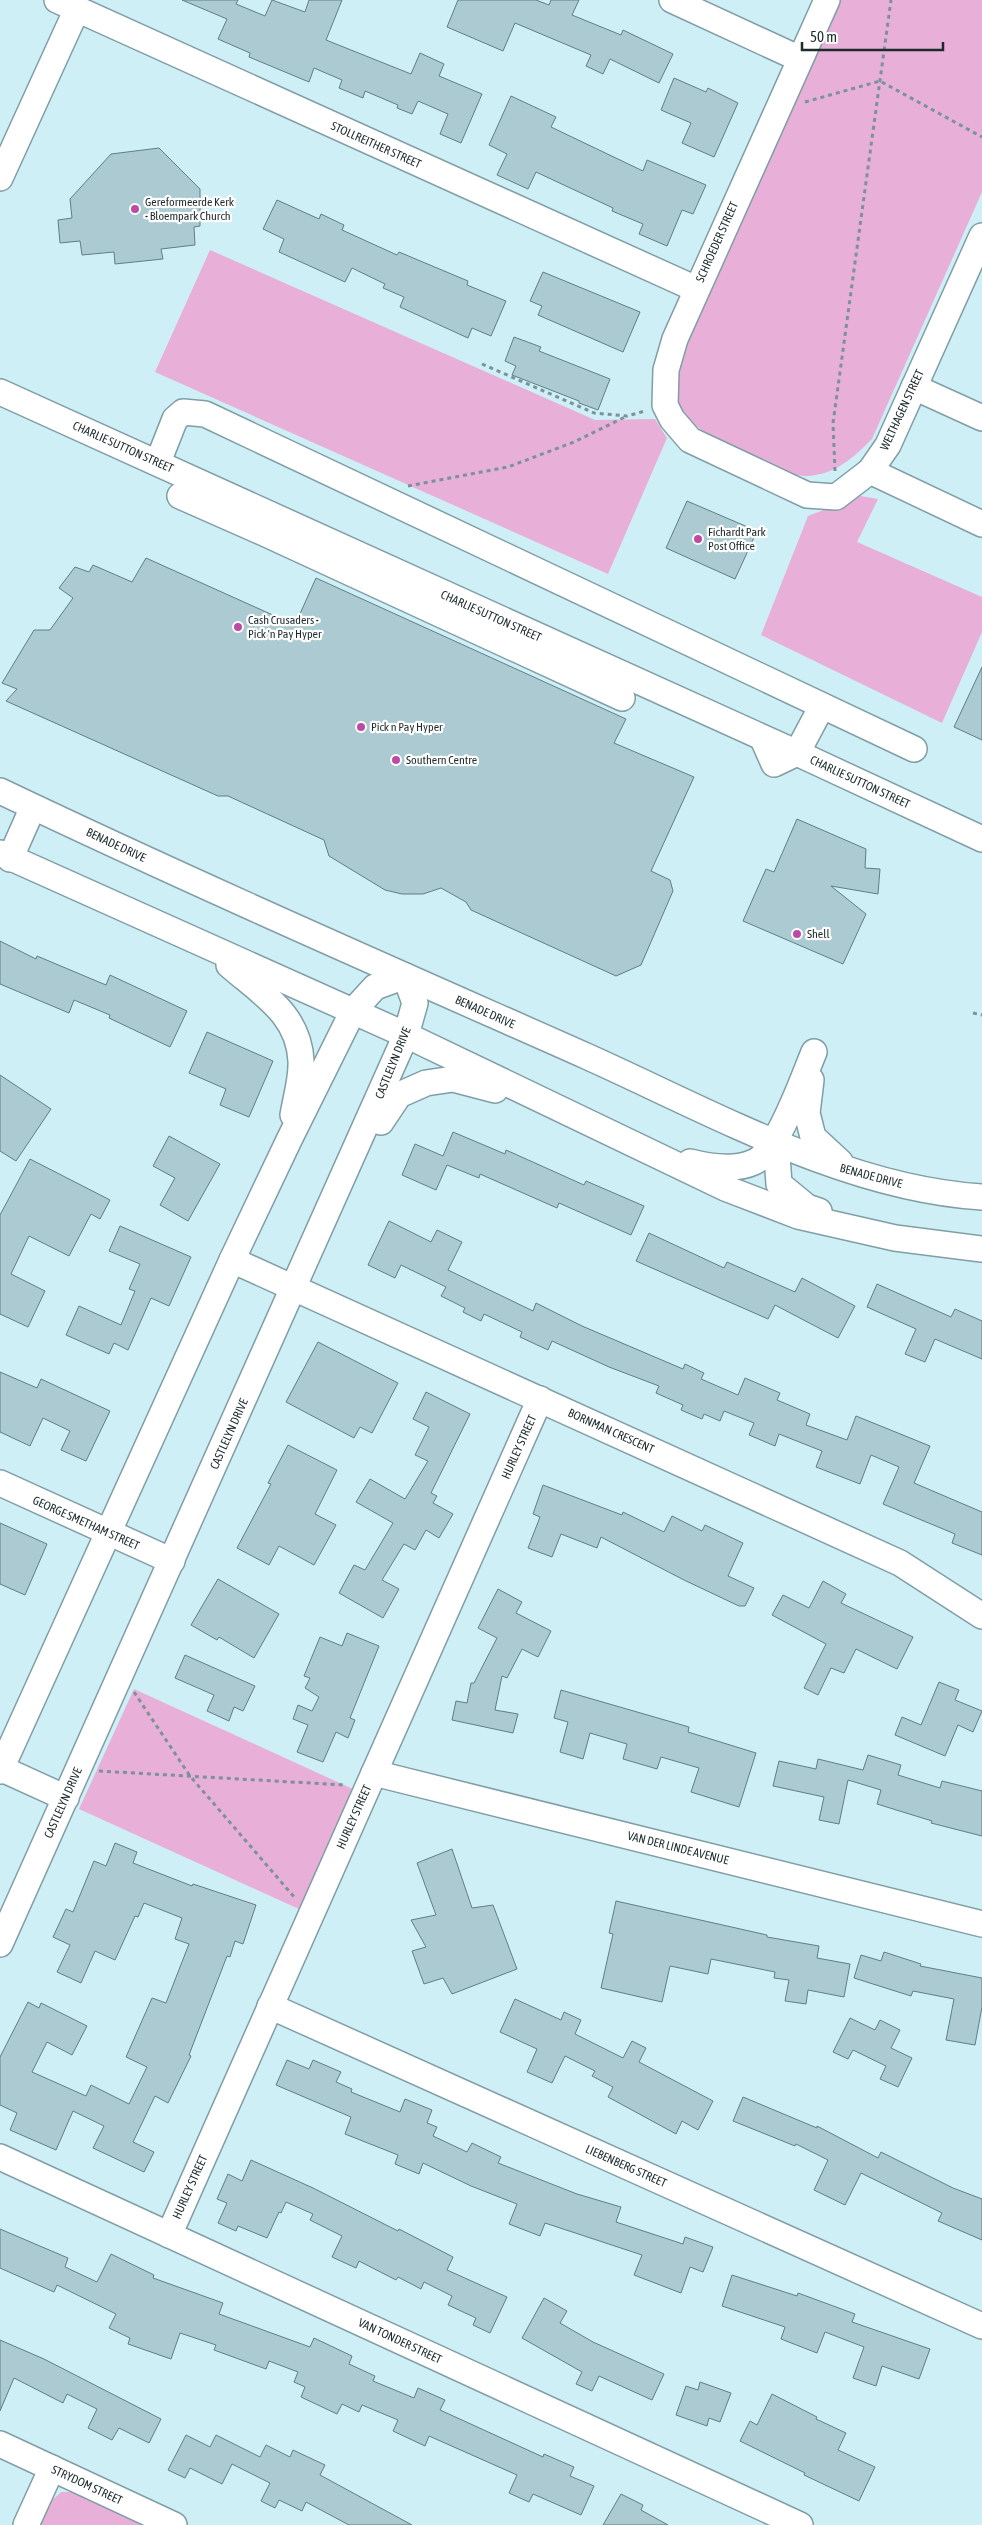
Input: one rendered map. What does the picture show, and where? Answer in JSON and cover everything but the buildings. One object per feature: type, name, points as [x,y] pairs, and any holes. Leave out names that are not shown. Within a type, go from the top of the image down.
[{"type":"street","points":[[672,0],[800,58]]},
{"type":"street","name":"SCHROEDER STREET","points":[[665,405],[666,370],[675,339],[827,0]]},
{"type":"street","points":[[0,178],[67,4]]},
{"type":"street","name":"STOLLREITHER STREET","points":[[67,4],[696,289]]},
{"type":"street","name":"WELTHAGEN STREET","points":[[836,497],[870,471],[888,445],[982,236]]},
{"type":"street","points":[[914,386],[982,418]]},
{"type":"street","name":"CHARLIE SUTTON STREET","points":[[0,392],[166,466],[188,488],[797,753],[982,839]]},
{"type":"street","points":[[665,405],[672,419],[690,440],[807,495],[836,497]]},
{"type":"street","points":[[166,466],[175,419],[183,412],[205,414],[368,493],[914,749]]},
{"type":"street","points":[[870,471],[982,524]]},
{"type":"street","points":[[188,488],[264,533],[622,698]]},
{"type":"street","points":[[797,753],[822,706]]},
{"type":"street","name":"BENADE DRIVE","points":[[0,791],[405,976],[776,1142],[851,1172],[923,1189],[982,1197]]},
{"type":"street","points":[[34,807],[5,856],[406,1036],[725,1188],[798,1216],[895,1238],[982,1249]]},
{"type":"street","points":[[208,947],[289,1018],[298,1036],[301,1062],[289,1140]]},
{"type":"street","points":[[66,1798],[0,1769],[232,1260],[353,1012],[375,988],[405,976]]},
{"type":"street","name":"CASTLELYN DRIVE","points":[[0,1944],[406,1036],[415,1003],[405,976]]},
{"type":"street","points":[[612,1133],[680,1160],[720,1168],[755,1162],[776,1142],[814,1052],[807,1113],[813,1137],[851,1172]]},
{"type":"street","points":[[343,1178],[398,1095],[426,1083],[453,1079],[553,1105]]},
{"type":"street","points":[[776,1142],[779,1184],[807,1207],[895,1238]]},
{"type":"street","name":"BORNMAN CRESCENT","points":[[232,1260],[900,1563],[982,1616]]},
{"type":"street","name":"HURLEY STREET","points":[[169,2235],[540,1399]]},
{"type":"street","name":"GEORGE SMETHAM STREET","points":[[0,1483],[108,1534],[172,1561]]},
{"type":"street","name":"VAN DER LINDE AVENUE","points":[[371,1780],[982,1924]]},
{"type":"street","name":"LIEBENBERG STREET","points":[[270,2006],[982,2326]]},
{"type":"street","name":"VAN TONDER STREET","points":[[0,2157],[800,2525]]},
{"type":"street","name":"STRYDOM STREET","points":[[0,2444],[174,2525]]},
{"type":"street","points":[[26,2525],[52,2468]]},
{"type":"path","points":[[836,497],[833,424],[891,0]]},
{"type":"path","points":[[777,109],[880,82],[982,137]]},
{"type":"path","points":[[482,364],[594,413],[627,416]]},
{"type":"path","points":[[406,486],[508,467],[574,442],[627,416],[665,405]]},
{"type":"path","points":[[973,1013],[982,1014]]},
{"type":"path","points":[[122,1673],[190,1776],[310,1916]]},
{"type":"path","points":[[78,1770],[190,1776],[371,1780]]},
{"type":"shaded area","points":[[833,0],[982,0],[982,192],[872,439],[844,464],[818,475],[805,476],[782,472],[760,463],[713,437],[687,419],[677,409],[674,393],[674,372]]},
{"type":"shaded area","points":[[210,250],[595,420],[655,419],[667,438],[608,574],[155,372]]},
{"type":"shaded area","points":[[860,496],[878,499],[857,542],[982,597],[982,632],[942,723],[761,635],[808,516]]},
{"type":"shaded area","points":[[134,1689],[355,1790],[301,1910],[79,1809]]},
{"type":"shaded area","points":[[61,2492],[81,2492],[163,2525],[36,2525],[44,2508]]},
{"type":"place","name":"Gereformeerde Kerk - Bloempark Church","points":[[135,209]]},
{"type":"place","name":"Fichardt Park Post Office","points":[[698,539]]},
{"type":"place","name":"Cash Crusaders - Pick 'n Pay Hyper","points":[[238,627]]},
{"type":"place","name":"Pick n Pay Hyper","points":[[361,727]]},
{"type":"place","name":"Southern Centre","points":[[396,760]]},
{"type":"place","name":"Shell","points":[[797,934]]}]
